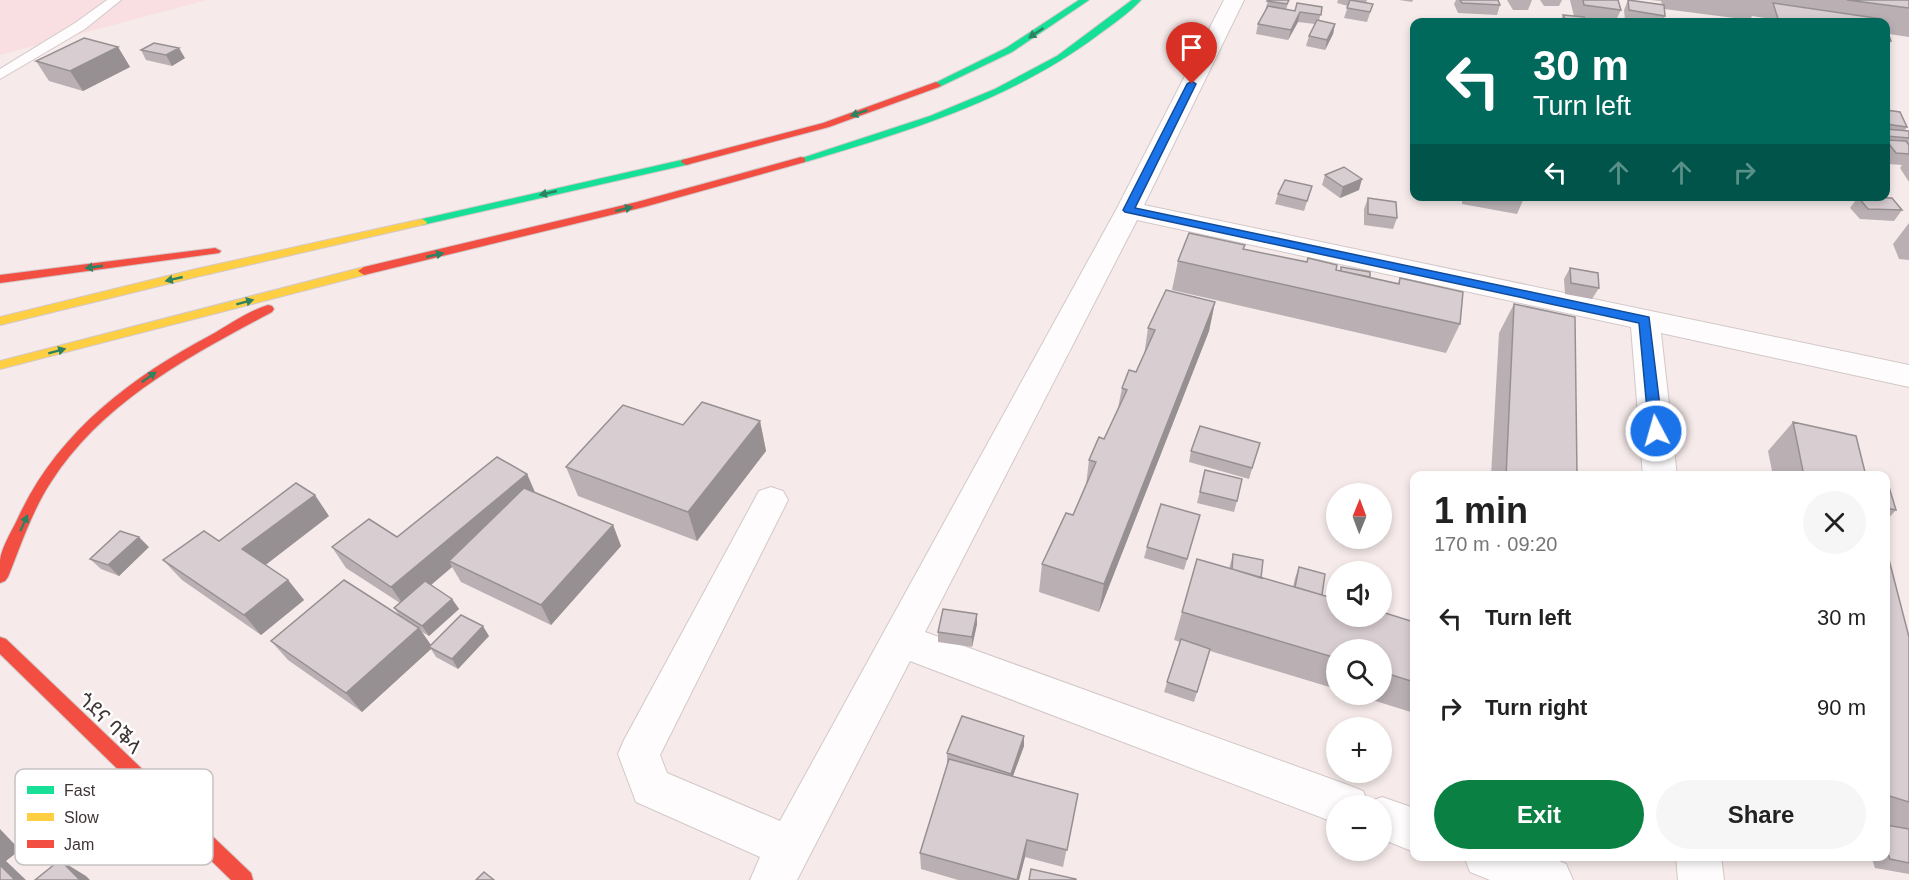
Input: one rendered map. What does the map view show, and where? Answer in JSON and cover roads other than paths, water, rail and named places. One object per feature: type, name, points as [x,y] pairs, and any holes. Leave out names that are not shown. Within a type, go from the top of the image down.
[{"type":"main road","points":[[0,321],[669,167],[835,121],[898,101],[997,57],[1084,0]]},
{"type":"main road","points":[[0,365],[355,273],[640,206],[865,141],[969,104],[1034,71],[1101,30],[1137,0]]},
{"type":"main road","points":[[0,279],[275,243],[340,241]]},
{"type":"main road","points":[[0,577],[46,478],[68,447],[104,412],[170,362],[204,343],[277,304],[355,273]]},
{"type":"main road","name":"ጎደና ባቕላ","points":[[0,644],[129,769]]},
{"type":"main road","name":"ጎደና ባቕላ","points":[[213,850],[244,880]]},
{"type":"street","points":[[771,500],[639,754],[651,787],[781,864],[1129,210],[1234,0]]},
{"type":"street","points":[[1129,210],[1909,376]]},
{"type":"street","points":[[1645,320],[1660,471]]},
{"type":"street","points":[[900,640],[1326,798]]},
{"type":"street","points":[[1392,822],[1410,828]]},
{"type":"street","points":[[1499,861],[1550,880]]},
{"type":"street","points":[[1699,861],[1701,880]]},
{"type":"lane","points":[[0,75],[80,26],[115,0]]}]
